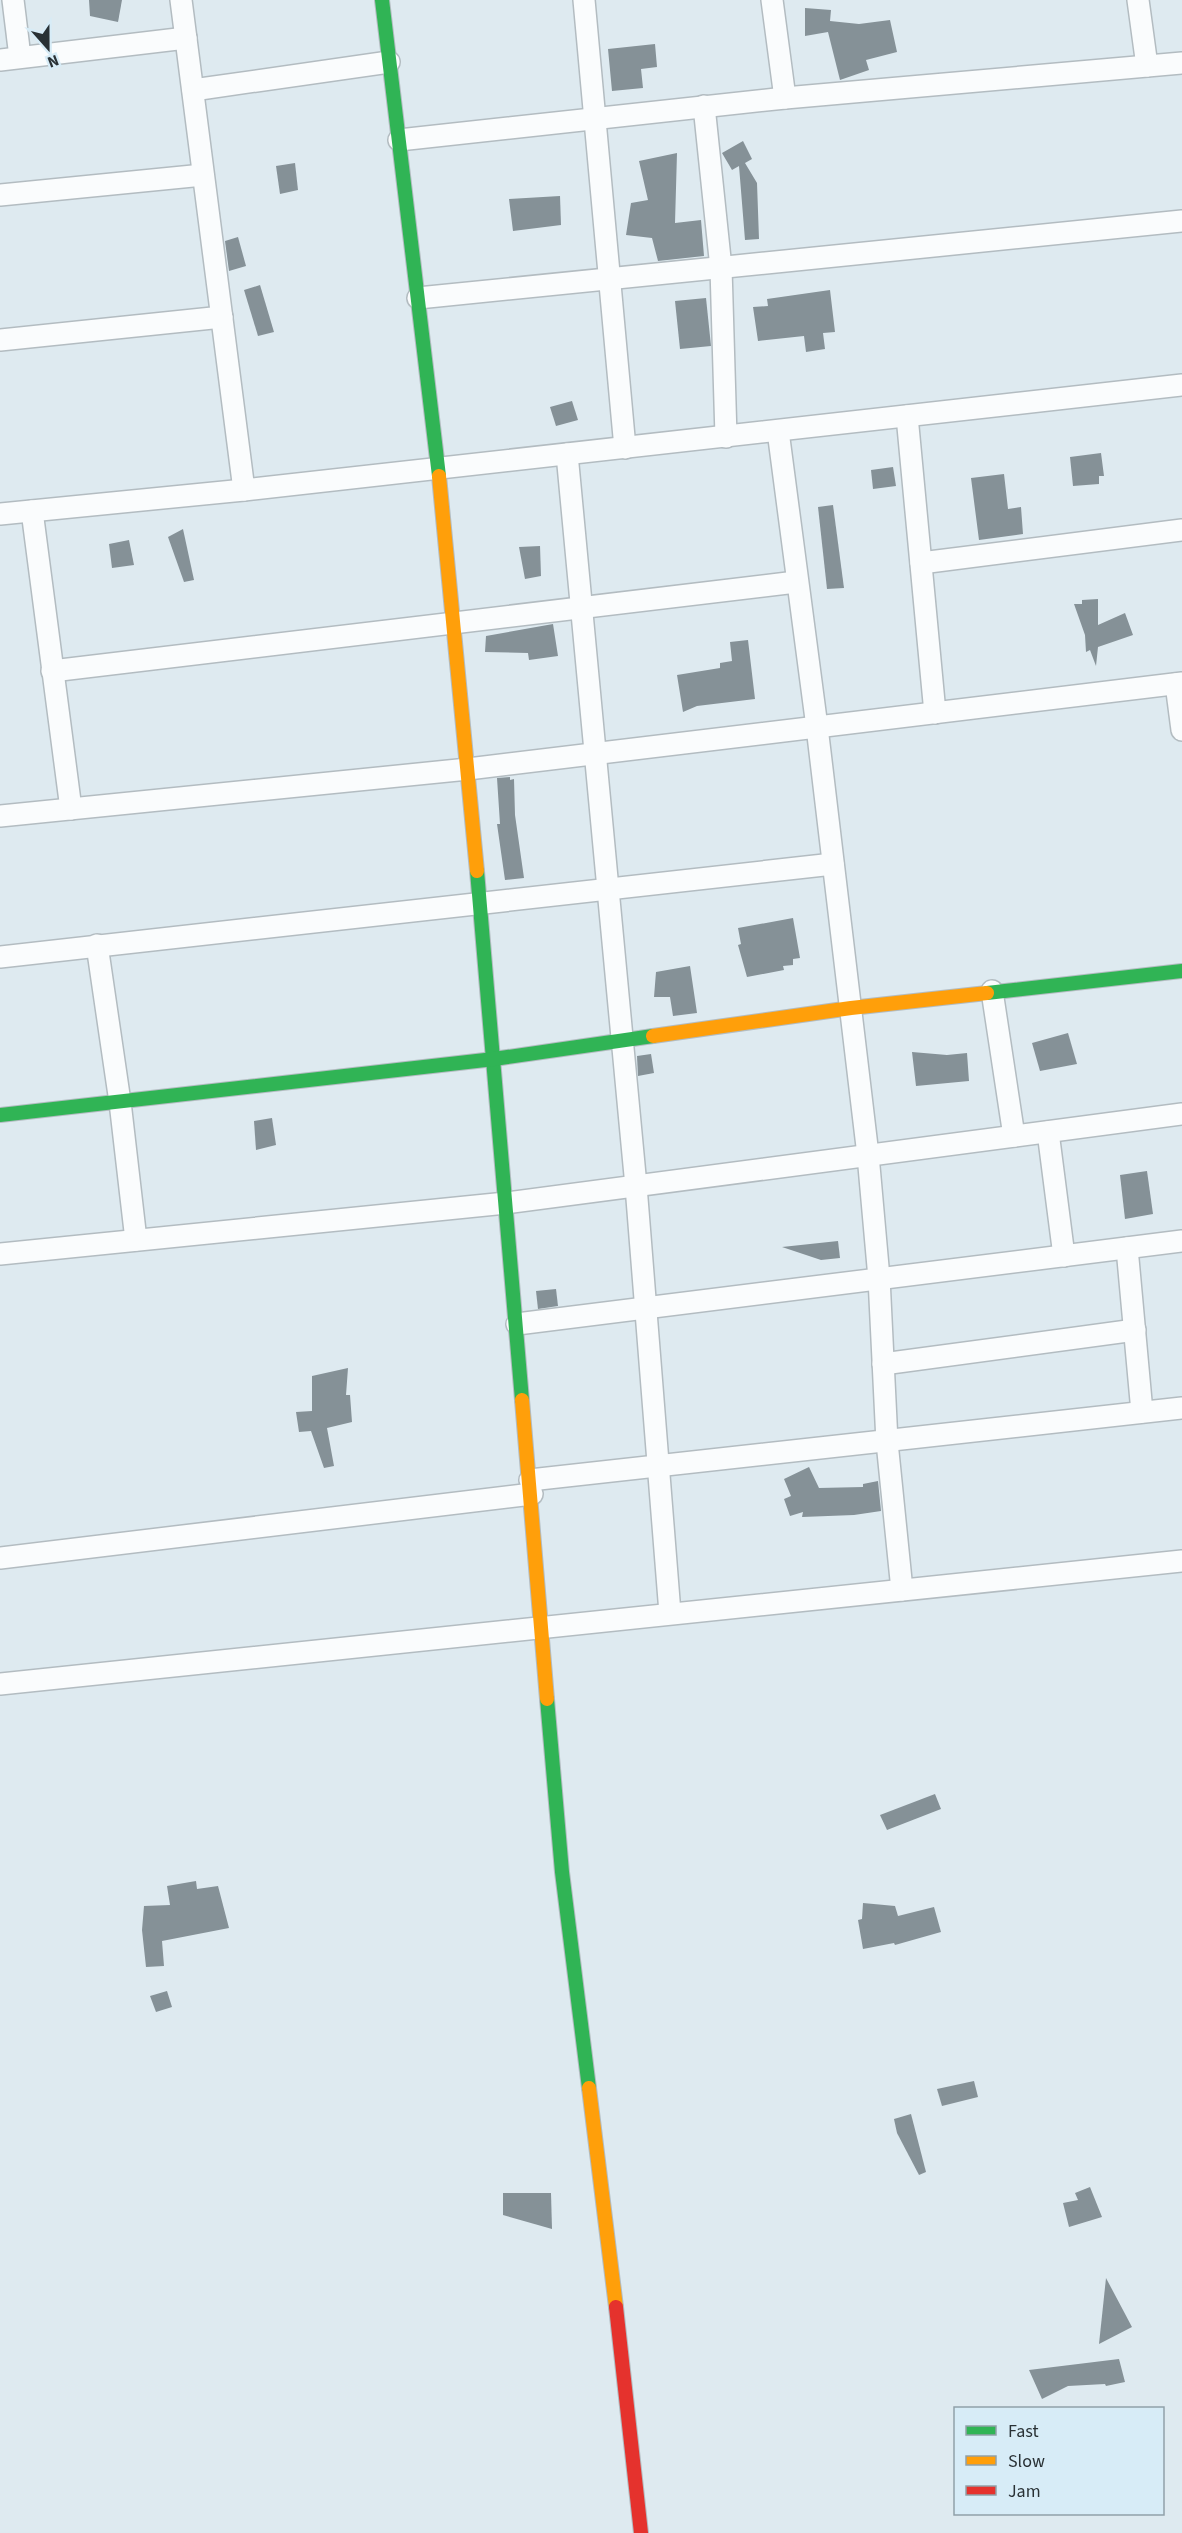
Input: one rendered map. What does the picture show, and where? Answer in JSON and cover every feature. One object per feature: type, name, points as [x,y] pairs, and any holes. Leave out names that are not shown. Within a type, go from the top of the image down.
[{"type":"street","points":[[13,0],[10,58],[186,38]]},
{"type":"street","points":[[181,0],[244,490]]},
{"type":"street","points":[[382,0],[438,467],[454,622],[517,1323],[562,1872],[617,2315],[640,2533]]},
{"type":"street","points":[[584,0],[625,448]]},
{"type":"street","points":[[772,0],[785,98]]},
{"type":"street","points":[[1138,0],[1147,66]]},
{"type":"street","points":[[193,90],[389,62]]},
{"type":"street","points":[[399,140],[785,98],[1182,63]]},
{"type":"street","points":[[704,106],[721,268],[726,437]]},
{"type":"street","points":[[0,195],[203,175]]},
{"type":"street","points":[[418,298],[1182,221]]},
{"type":"street","points":[[0,340],[222,317]]},
{"type":"street","points":[[0,514],[244,490],[1182,385]]},
{"type":"street","points":[[907,416],[936,713]]},
{"type":"street","points":[[778,431],[796,582],[817,727],[868,1155],[879,1278],[887,1442],[902,1590]]},
{"type":"street","points":[[567,454],[596,754],[606,891],[636,1186],[670,1613]]},
{"type":"street","points":[[32,511],[71,809]]},
{"type":"street","points":[[921,563],[1182,530]]},
{"type":"street","points":[[52,671],[796,582]]},
{"type":"street","points":[[0,816],[468,769],[1179,683],[1182,730]]},
{"type":"street","points":[[0,957],[833,864]]},
{"type":"street","points":[[97,945],[120,1102],[136,1240]]},
{"type":"street","points":[[0,1115],[494,1059],[850,1008],[1182,971]]},
{"type":"street","points":[[992,991],[1014,1136]]},
{"type":"street","points":[[0,1254],[506,1203],[1182,1114]]},
{"type":"street","points":[[1048,1131],[1064,1256]]},
{"type":"street","points":[[517,1323],[1182,1241]]},
{"type":"street","points":[[1127,1248],[1142,1412]]},
{"type":"street","points":[[883,1364],[1135,1330]]},
{"type":"street","points":[[0,1558],[531,1487],[657,1467],[1182,1407]]},
{"type":"street","points":[[0,1684],[1182,1561]]},
{"type":"building","points":[[89,0],[122,0],[118,22],[90,16]]},
{"type":"building","points":[[805,8],[831,10],[830,21],[859,24],[890,20],[897,52],[866,60],[869,70],[840,80],[828,32],[805,36]]},
{"type":"building","points":[[655,44],[657,67],[641,69],[643,88],[612,91],[608,49]]},
{"type":"building","points":[[743,141],[752,159],[745,163],[757,183],[759,239],[745,240],[739,166],[732,170],[722,153]]},
{"type":"building","points":[[677,153],[675,223],[701,220],[704,256],[658,261],[652,238],[626,235],[631,203],[648,200],[639,161]]},
{"type":"building","points":[[295,163],[298,190],[280,194],[276,166]]},
{"type":"building","points":[[560,196],[561,225],[513,231],[509,199]]},
{"type":"building","points":[[238,237],[246,266],[229,271],[225,241]]},
{"type":"building","points":[[260,285],[274,332],[258,336],[244,290]]},
{"type":"building","points":[[830,290],[835,332],[823,333],[825,349],[806,352],[804,336],[758,341],[753,307],[768,306],[767,299]]},
{"type":"building","points":[[706,298],[711,346],[680,349],[675,301]]},
{"type":"building","points":[[572,401],[578,420],[556,426],[550,407]]},
{"type":"building","points":[[1101,453],[1104,476],[1099,476],[1099,484],[1073,486],[1070,457]]},
{"type":"building","points":[[893,467],[896,486],[873,489],[871,470]]},
{"type":"building","points":[[1004,474],[1008,509],[1021,507],[1023,534],[979,540],[971,478]]},
{"type":"building","points":[[833,505],[844,588],[827,589],[818,507]]},
{"type":"building","points":[[183,529],[194,580],[184,582],[168,537]]},
{"type":"building","points":[[129,540],[134,565],[112,568],[109,544]]},
{"type":"building","points":[[540,546],[541,576],[525,579],[519,547]]},
{"type":"building","points":[[1098,599],[1098,625],[1125,613],[1133,635],[1098,647],[1096,666],[1090,650],[1086,652],[1085,635],[1074,604],[1082,604],[1082,600]]},
{"type":"building","points":[[553,624],[558,656],[529,660],[528,653],[485,652],[486,636]]},
{"type":"building","points":[[748,640],[755,699],[697,706],[683,712],[677,675],[720,668],[720,663],[732,661],[730,642]]},
{"type":"building","points":[[510,777],[510,780],[514,779],[515,815],[524,878],[505,880],[497,824],[500,824],[497,778]]},
{"type":"building","points":[[793,918],[800,958],[793,959],[793,965],[783,966],[784,970],[747,977],[738,945],[741,944],[738,928]]},
{"type":"building","points":[[690,966],[697,1013],[673,1016],[670,997],[654,997],[656,972]]},
{"type":"building","points":[[1068,1033],[1077,1064],[1040,1071],[1032,1043]]},
{"type":"building","points":[[912,1052],[947,1055],[967,1053],[969,1081],[916,1086]]},
{"type":"building","points":[[651,1054],[654,1073],[638,1076],[637,1056]]},
{"type":"building","points":[[272,1118],[276,1145],[256,1150],[254,1121]]},
{"type":"building","points":[[1147,1171],[1153,1214],[1125,1219],[1120,1175]]},
{"type":"building","points":[[838,1241],[840,1258],[821,1260],[782,1247]]},
{"type":"building","points":[[556,1289],[558,1306],[538,1309],[536,1291]]},
{"type":"building","points":[[348,1368],[346,1395],[350,1395],[352,1422],[327,1428],[334,1466],[324,1468],[311,1431],[299,1432],[296,1412],[312,1411],[312,1376]]},
{"type":"building","points":[[809,1467],[819,1488],[863,1487],[863,1484],[878,1481],[881,1511],[854,1515],[802,1517],[803,1512],[790,1516],[784,1499],[791,1496],[784,1479]]},
{"type":"building","points":[[935,1794],[941,1809],[887,1830],[880,1815]]},
{"type":"building","points":[[196,1881],[197,1889],[218,1886],[229,1928],[162,1941],[164,1966],[146,1967],[142,1930],[144,1906],[170,1905],[167,1886]]},
{"type":"building","points":[[863,1903],[895,1906],[898,1916],[934,1907],[941,1932],[895,1945],[894,1943],[863,1949],[858,1920],[862,1919]]},
{"type":"building","points":[[167,1991],[172,2007],[156,2012],[150,1996]]},
{"type":"building","points":[[974,2081],[978,2097],[942,2106],[937,2089]]},
{"type":"building","points":[[911,2114],[926,2172],[919,2175],[897,2133],[894,2119]]},
{"type":"building","points":[[1090,2187],[1102,2217],[1069,2227],[1063,2203],[1078,2200],[1075,2193]]},
{"type":"building","points":[[503,2193],[551,2193],[552,2229],[503,2215]]},
{"type":"building","points":[[1106,2278],[1132,2327],[1099,2344]]},
{"type":"building","points":[[1119,2359],[1125,2382],[1106,2386],[1105,2384],[1068,2386],[1042,2399],[1029,2370]]},
{"type":"traffic: fast","points":[[382,0],[439,476]]},
{"type":"traffic: fast","points":[[477,871],[522,1400]]},
{"type":"traffic: fast","points":[[987,993],[1182,971]]},
{"type":"traffic: fast","points":[[0,1115],[494,1059],[653,1036]]},
{"type":"traffic: fast","points":[[547,1699],[562,1872],[589,2088]]},
{"type":"traffic: slow","points":[[439,476],[477,871]]},
{"type":"traffic: slow","points":[[653,1036],[851,1008],[987,993]]},
{"type":"traffic: slow","points":[[522,1400],[547,1699]]},
{"type":"traffic: slow","points":[[589,2088],[616,2307]]},
{"type":"traffic: jam","points":[[616,2307],[641,2533]]}]
